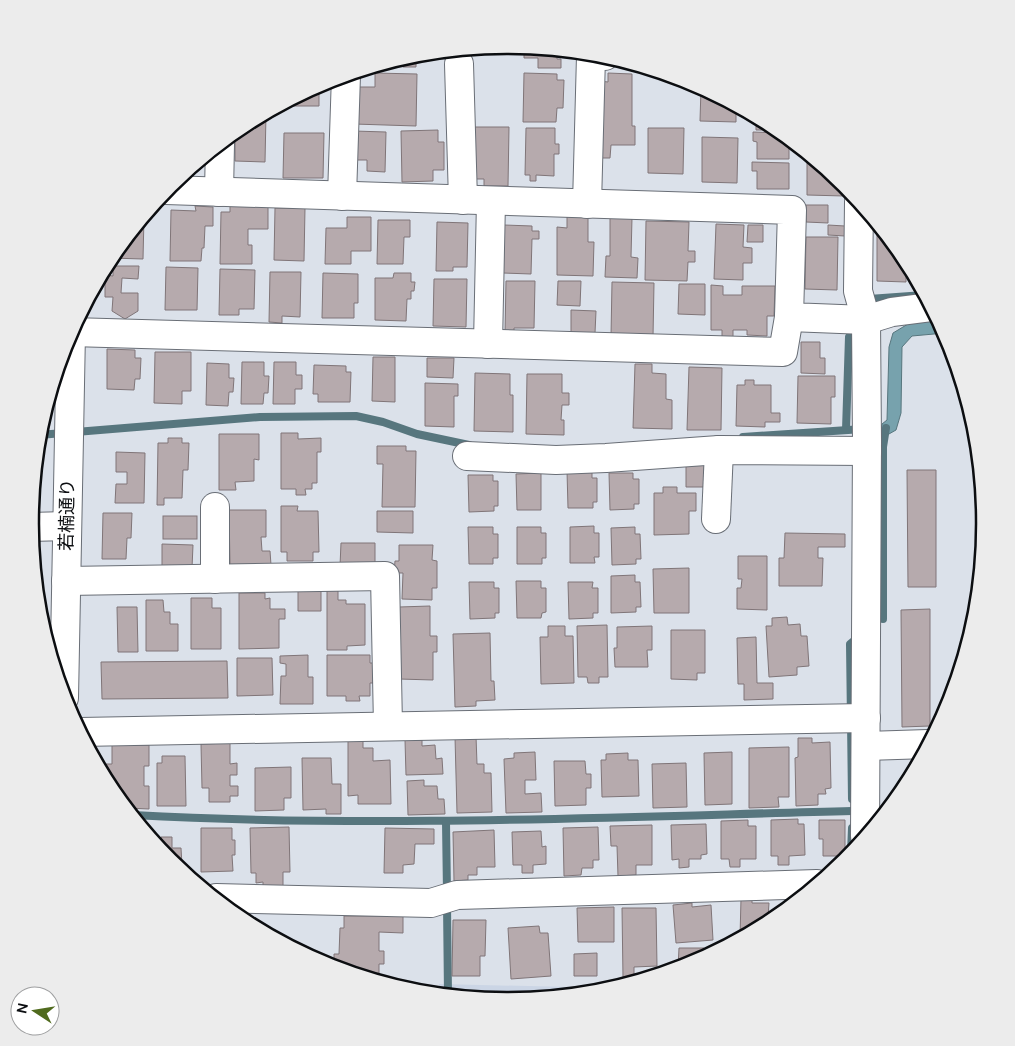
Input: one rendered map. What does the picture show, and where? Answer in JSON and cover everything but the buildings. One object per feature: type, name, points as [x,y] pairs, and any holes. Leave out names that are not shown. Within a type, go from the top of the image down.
[{"type":"street","points":[[588,204],[591,62]]},
{"type":"street","points":[[459,64],[463,200]]},
{"type":"street","points":[[342,196],[346,83]]},
{"type":"street","points":[[219,192],[220,153]]},
{"type":"street","points":[[79,332],[783,352],[789,317],[792,210],[178,190]]},
{"type":"street","points":[[488,344],[491,200]]},
{"type":"street","points":[[859,213],[858,291],[866,320],[867,438],[855,718],[866,746],[865,826]]},
{"type":"street","points":[[789,317],[866,320],[892,312],[924,308]]},
{"type":"street","name":"若楠通り","points":[[64,675],[71,354]]},
{"type":"street","points":[[467,456],[556,460],[606,458],[867,438]]},
{"type":"street","points":[[716,519],[719,450]]},
{"type":"street","points":[[214,506],[215,578]]},
{"type":"street","points":[[39,527],[67,526]]},
{"type":"street","points":[[66,581],[385,576],[388,726]]},
{"type":"street","points":[[88,732],[855,718]]},
{"type":"street","points":[[866,746],[920,744]]},
{"type":"street","points":[[229,900],[431,903],[458,895],[806,884]]},
{"type":"shaded area","points":[[439,984],[574,987],[508,992],[439,987]]},
{"type":"water","points":[[928,317],[936,334],[912,336],[902,347],[901,413],[896,430],[880,439],[882,424],[887,420],[889,347],[893,333],[918,318]]},
{"type":"waterway","points":[[869,299],[917,296]]},
{"type":"waterway","points":[[846,430],[849,337]]},
{"type":"waterway","points":[[48,434],[260,417],[356,416],[383,422],[417,434],[469,445]]},
{"type":"waterway","points":[[883,619],[883,447],[886,428]]},
{"type":"waterway","points":[[743,437],[863,429]]},
{"type":"waterway","points":[[852,799],[850,644],[856,639]]},
{"type":"waterway","points":[[142,815],[312,821],[402,821],[852,811]]},
{"type":"waterway","points":[[446,822],[447,893]]},
{"type":"waterway","points":[[851,841],[852,828]]},
{"type":"waterway","points":[[447,904],[448,988]]}]
